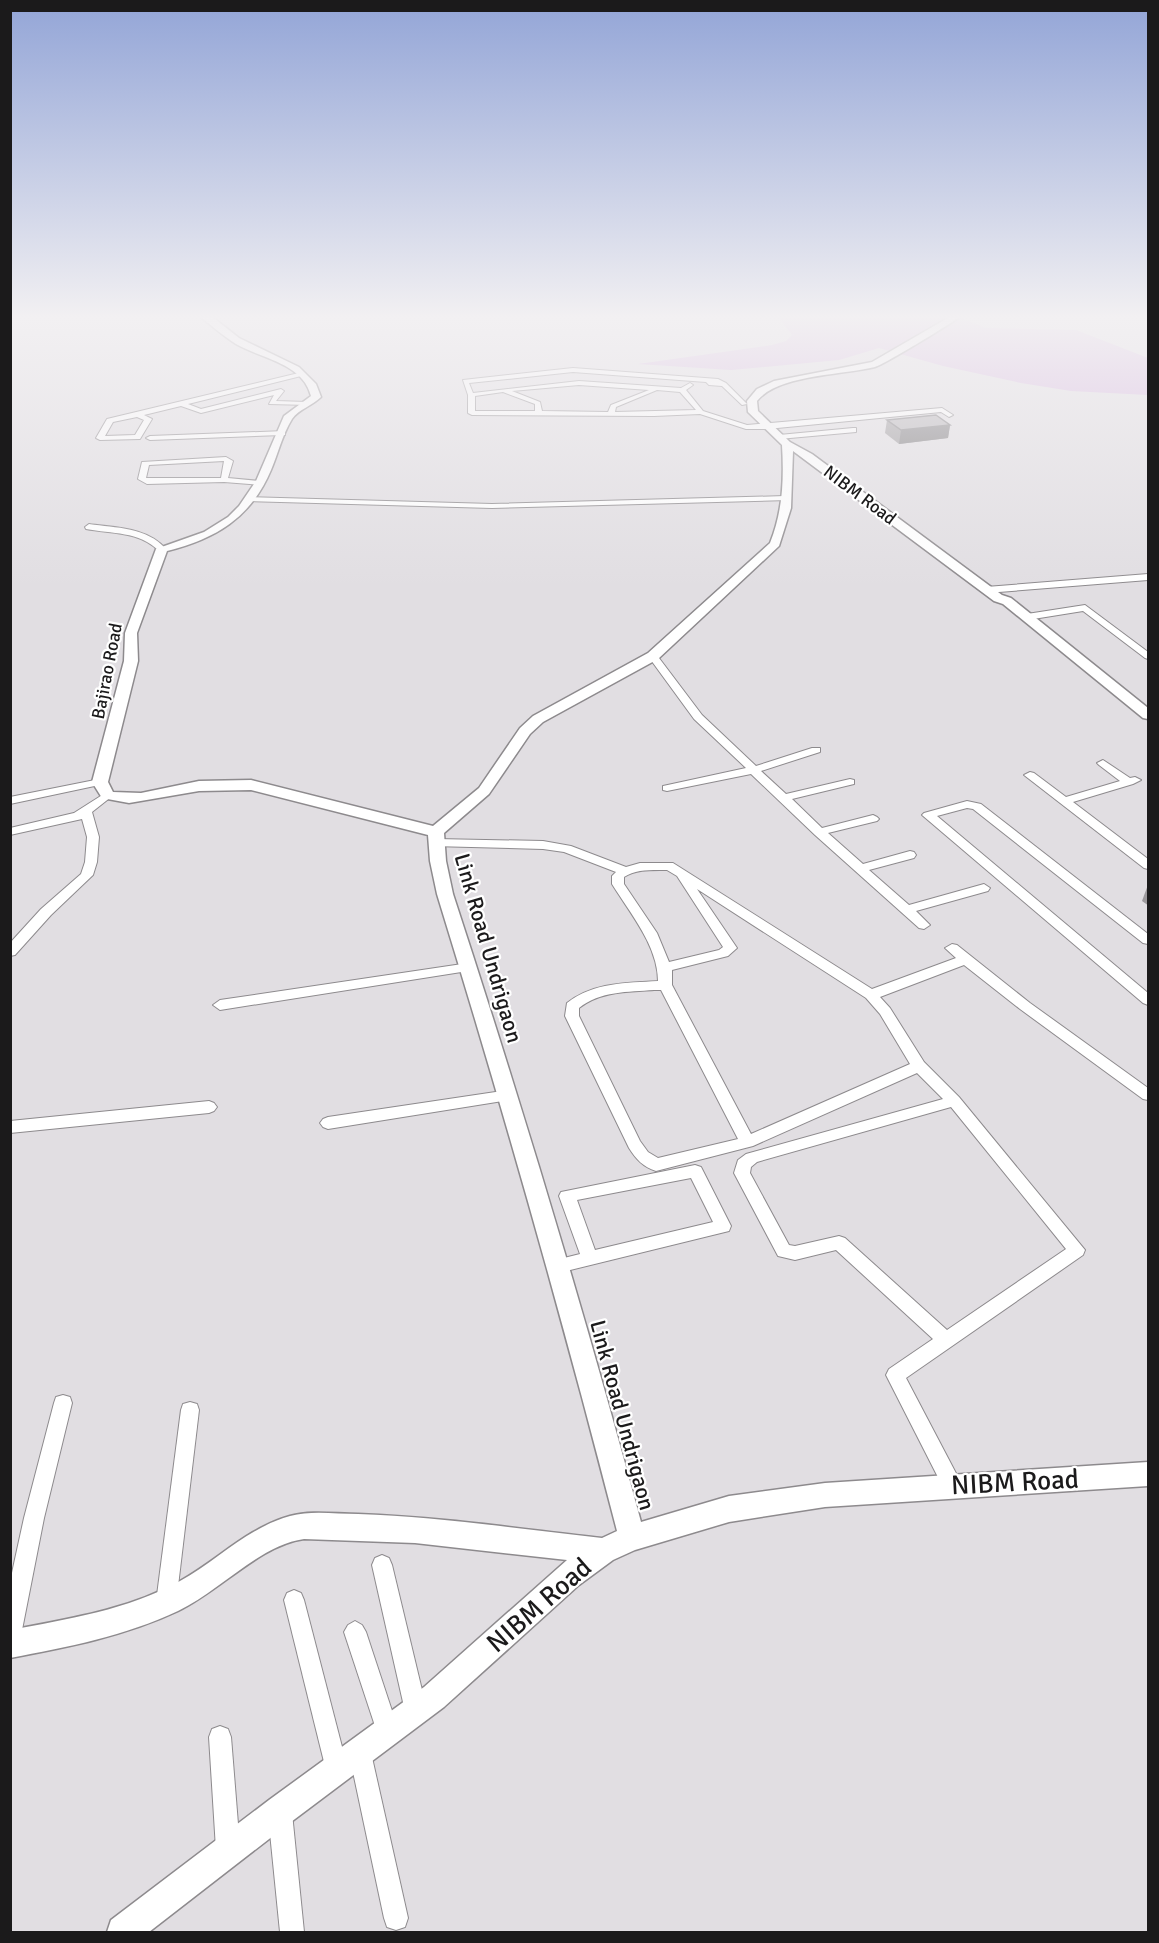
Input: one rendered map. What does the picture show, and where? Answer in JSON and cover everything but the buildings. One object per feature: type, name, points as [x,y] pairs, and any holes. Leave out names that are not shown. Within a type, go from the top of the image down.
[{"type":"street","points":[[139,415],[148,419],[137,437],[100,438],[110,421],[175,406]]},
{"type":"street","points":[[187,406],[201,411],[222,406]]},
{"type":"street","points":[[89,526],[142,535],[156,541],[162,549],[216,533],[239,512],[249,499],[260,483],[290,416],[305,406]]},
{"type":"street","points":[[472,406],[472,414],[700,412],[746,427],[772,431],[853,430]]},
{"type":"street","points":[[538,406],[539,414]]},
{"type":"street","points":[[611,414],[614,406]]},
{"type":"street","points":[[695,406],[700,412]]},
{"type":"street","points":[[752,406],[753,412],[772,431]]},
{"type":"street","points":[[772,431],[942,410],[957,421]]},
{"type":"street","points":[[772,431],[824,413]]},
{"type":"street","points":[[877,422],[949,415]]},
{"type":"street","points":[[772,431],[823,426]]},
{"type":"street","name":"Link Road Undrigaon","points":[[632,1538],[558,1266],[446,894],[431,835],[484,791],[520,738],[538,719],[652,656],[729,589],[775,544],[783,526],[789,478],[772,431]]},
{"type":"street","name":"NIBM Road","points":[[772,431],[998,598],[995,603],[1143,725],[1149,727]]},
{"type":"street","points":[[150,438],[282,433]]},
{"type":"street","points":[[224,480],[228,460],[189,460],[147,464],[142,479],[147,482],[224,480],[260,483]]},
{"type":"street","points":[[184,481],[189,460]]},
{"type":"street","points":[[249,499],[492,506],[785,498]]},
{"type":"street","name":"Bajirao Road","points":[[104,788],[131,661],[131,633],[162,549]]},
{"type":"street","points":[[986,590],[1149,578]]},
{"type":"street","points":[[998,598],[1007,601],[1149,715]]},
{"type":"street","points":[[1027,617],[1085,608],[1149,656]]},
{"type":"street","points":[[652,656],[698,717],[819,832],[924,925]]},
{"type":"street","points":[[667,788],[753,770],[816,750]]},
{"type":"street","points":[[1064,801],[1132,781],[1102,763]]},
{"type":"street","points":[[1030,775],[1145,858]]},
{"type":"street","points":[[783,798],[850,782]]},
{"type":"street","points":[[10,801],[104,788],[128,799],[198,787],[225,784],[251,785],[386,819],[431,835],[567,849],[625,871]]},
{"type":"street","points":[[10,832],[66,820],[86,812],[104,788]]},
{"type":"street","points":[[1149,940],[977,806],[967,804],[928,815],[1149,1000]]},
{"type":"street","points":[[10,952],[46,912],[87,875],[91,862],[93,837],[86,812]]},
{"type":"street","points":[[819,832],[873,819]]},
{"type":"street","points":[[860,869],[910,855]]},
{"type":"street","points":[[748,1142],[665,985],[665,967],[650,933],[618,884],[618,876],[625,871],[640,867],[669,866],[681,872],[870,995],[885,1011],[919,1066],[954,1101],[1077,1250],[895,1375],[952,1485]]},
{"type":"street","points":[[665,967],[723,953],[730,948],[681,872]]},
{"type":"street","points":[[906,910],[984,888]]},
{"type":"street","points":[[952,948],[1025,1006],[1149,1095]]},
{"type":"street","points":[[870,995],[966,959]]},
{"type":"street","points":[[220,1005],[469,967]]},
{"type":"street","points":[[665,985],[600,991],[580,998],[572,1006],[572,1016],[634,1144],[642,1156],[657,1166],[748,1142],[919,1066]]},
{"type":"street","points":[[327,1123],[508,1095]]},
{"type":"street","points":[[945,1339],[839,1244],[795,1253],[784,1251],[742,1173],[744,1164],[752,1158],[954,1101]]},
{"type":"street","points":[[10,1127],[209,1107]]},
{"type":"street","points":[[558,1266],[723,1226],[695,1171],[567,1196],[590,1258]]},
{"type":"street","points":[[10,1635],[34,1518],[63,1403]]},
{"type":"street","points":[[166,1604],[190,1410]]},
{"type":"street","name":"NIBM Road","points":[[123,1932],[280,1811],[416,1711],[487,1651],[569,1575],[603,1551],[632,1538],[729,1509],[825,1495],[1149,1474]]},
{"type":"street","points":[[10,1644],[77,1630],[166,1604],[192,1590],[273,1534],[300,1527],[390,1527],[603,1551]]},
{"type":"street","points":[[382,1565],[416,1711]]},
{"type":"street","points":[[294,1600],[337,1770]]},
{"type":"street","points":[[355,1632],[388,1732]]},
{"type":"street","points":[[220,1737],[228,1851]]},
{"type":"street","points":[[360,1754],[396,1918]]},
{"type":"street","points":[[280,1811],[292,1932]]}]
